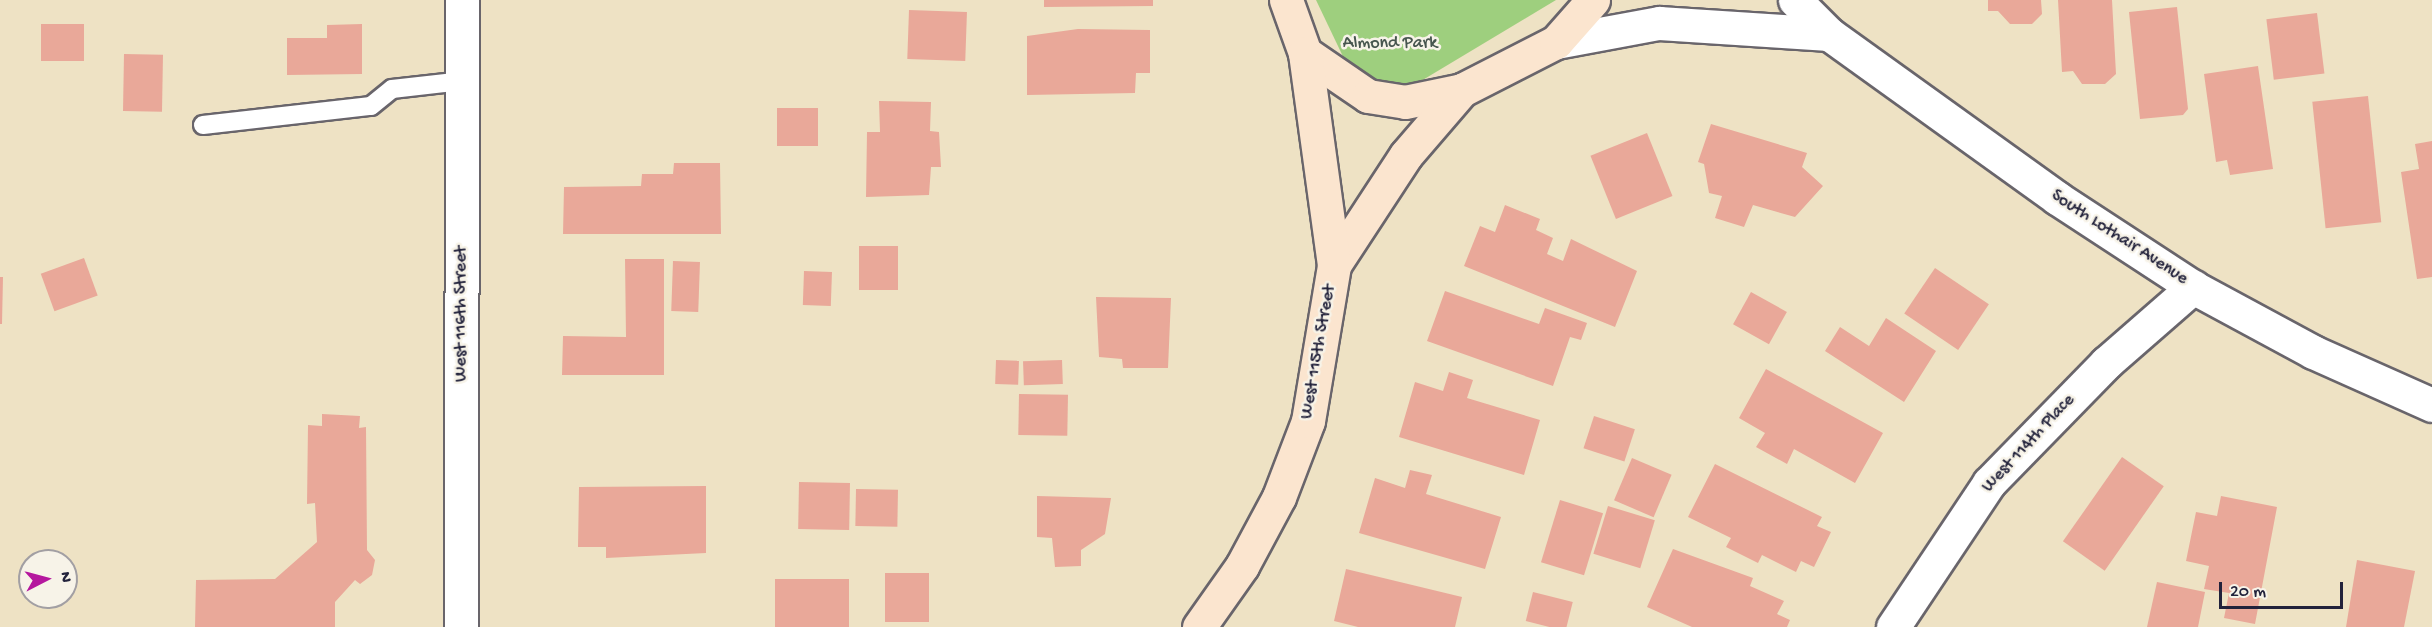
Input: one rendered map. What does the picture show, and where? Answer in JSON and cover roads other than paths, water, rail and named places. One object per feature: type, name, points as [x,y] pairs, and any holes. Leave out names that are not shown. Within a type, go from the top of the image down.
[{"type":"street","name":"West 116th Street","points":[[461,627],[462,0]]},
{"type":"street","name":"West 115th Street","points":[[1199,627],[1242,566],[1279,497],[1308,421],[1334,265],[1305,53],[1286,0]]},
{"type":"street","points":[[1556,42],[1593,0]]},
{"type":"street","name":"South Lothair Avenue","points":[[1795,0],[1829,34],[2057,198],[2193,287],[2313,352],[2432,405]]},
{"type":"street","points":[[1305,53],[1368,96],[1405,102],[1462,90],[1556,42],[1659,23],[1829,34]]},
{"type":"street","name":"West 115th Street","points":[[1334,265],[1406,155],[1462,90]]},
{"type":"street","name":"West 114th Place","points":[[1893,627],[1989,483],[2106,363],[2193,287]]},
{"type":"lane","points":[[203,124],[371,106],[392,88],[462,81]]},
{"type":"park label","name":"Almond Park","points":[[1390,44]]}]
